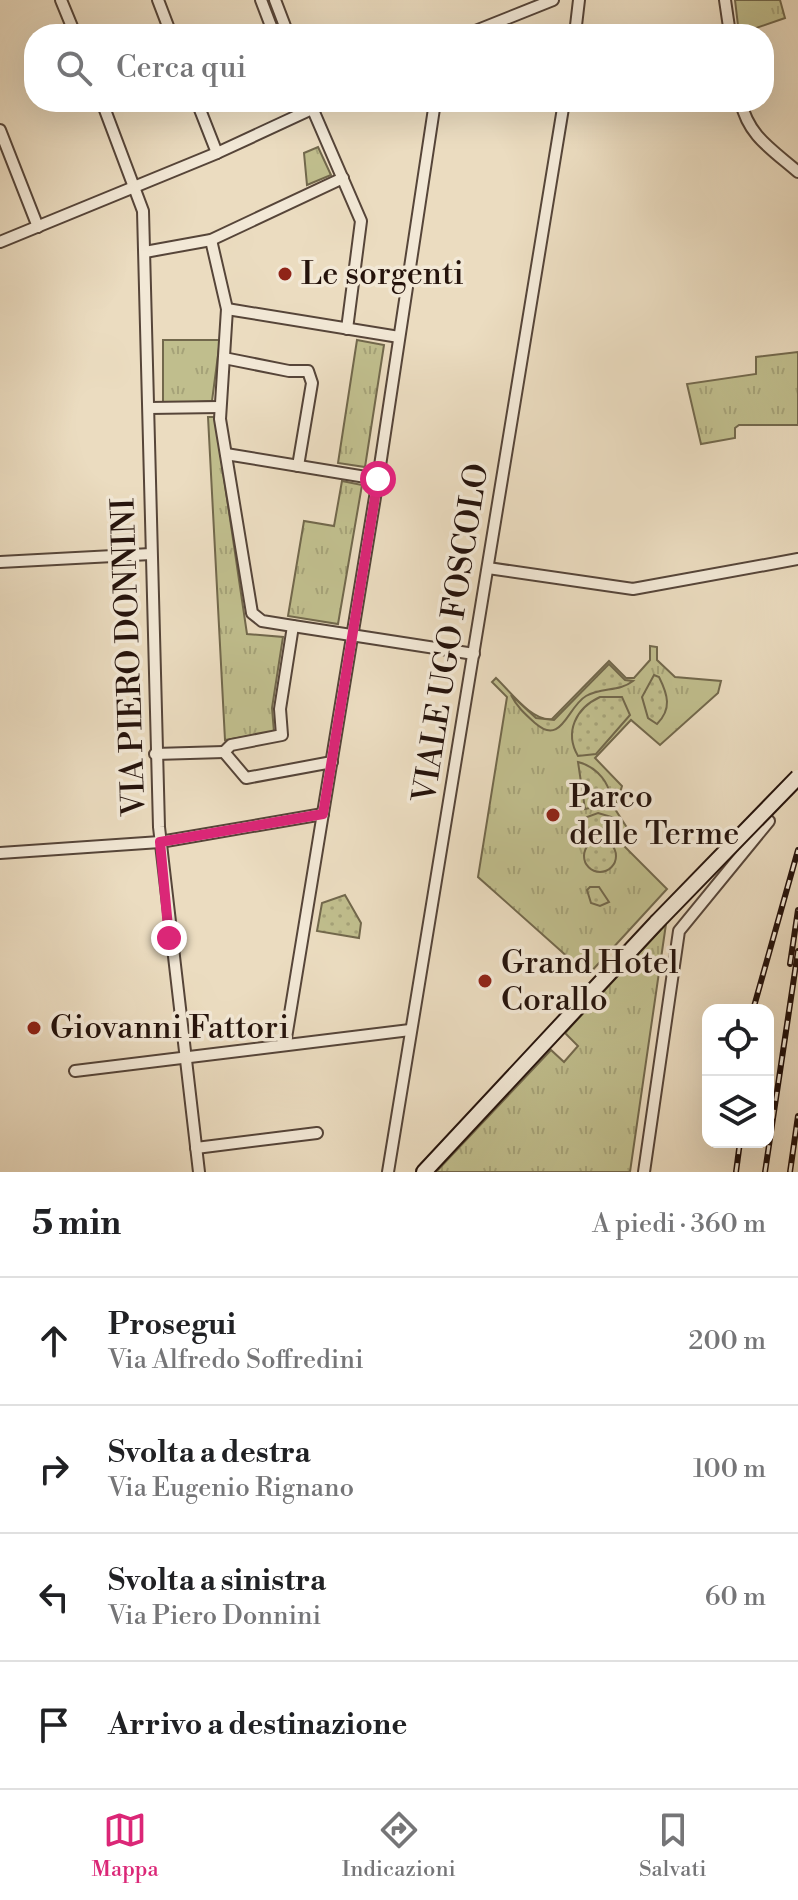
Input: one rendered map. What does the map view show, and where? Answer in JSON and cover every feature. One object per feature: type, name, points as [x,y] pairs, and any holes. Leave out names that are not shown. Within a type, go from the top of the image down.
[{"type":"main road","points":[[424,1172],[657,922],[798,777]]},
{"type":"street","points":[[61,0],[71,24]]},
{"type":"street","points":[[158,0],[167,24]]},
{"type":"street","points":[[261,0],[270,24]]},
{"type":"street","points":[[275,0],[284,24]]},
{"type":"street","points":[[493,24],[553,0]]},
{"type":"street","points":[[576,24],[579,0]]},
{"type":"street","points":[[725,0],[729,24]]},
{"type":"street","name":"VIA PIERO DONNINI","points":[[106,112],[143,211],[155,754],[160,842],[199,1172]]},
{"type":"street","points":[[201,112],[217,153]]},
{"type":"street","points":[[0,242],[217,153],[301,112]]},
{"type":"street","points":[[316,112],[361,221],[347,329]]},
{"type":"street","points":[[285,1044],[378,479],[433,112]]},
{"type":"street","name":"VIALE UGO FOSCOLO","points":[[388,1172],[562,112]]},
{"type":"street","points":[[743,112],[753,133],[798,172]]},
{"type":"street","points":[[0,130],[38,227]]},
{"type":"street","points":[[145,252],[211,240],[343,178]]},
{"type":"street","points":[[211,240],[227,309],[220,407],[253,616],[293,626],[474,654]]},
{"type":"street","points":[[227,309],[399,337]]},
{"type":"street","points":[[224,358],[289,371],[308,371],[312,383],[298,466]]},
{"type":"street","points":[[149,408],[220,407]]},
{"type":"street","points":[[226,454],[378,479]]},
{"type":"street","points":[[0,562],[151,554]]},
{"type":"street","points":[[488,568],[633,589],[798,559]]},
{"type":"street","points":[[155,754],[224,752],[231,745],[282,735],[280,709],[293,626]]},
{"type":"street","points":[[224,752],[246,778],[332,762]]},
{"type":"street","points":[[0,853],[160,842],[323,814]]},
{"type":"street","points":[[644,1172],[679,931],[769,821]]},
{"type":"street","points":[[75,1071],[410,1030]]},
{"type":"street","points":[[196,1148],[317,1133]]},
{"type":"green space","points":[[735,0],[780,0],[785,18],[768,24],[738,24]]},
{"type":"green space","points":[[318,147],[331,175],[307,185],[304,153]]},
{"type":"green space","points":[[163,340],[220,340],[212,401],[163,404]]},
{"type":"green space","points":[[357,340],[384,345],[365,467],[338,463]]},
{"type":"green space","points":[[798,352],[798,425],[739,425],[735,428],[735,438],[701,444],[687,384],[756,374],[756,357]]},
{"type":"green space","points":[[208,417],[215,417],[247,634],[283,637],[272,708],[274,732],[225,740]]},
{"type":"green space","points":[[342,481],[362,485],[338,624],[288,616],[304,521],[334,526]]},
{"type":"green space","name":"Parco delle Terme","points":[[650,646],[657,647],[657,660],[675,677],[721,681],[718,693],[660,745],[631,720],[595,758],[622,786],[615,809],[631,834],[623,845],[667,889],[588,975],[478,877],[507,697],[492,682],[496,678],[529,711],[544,719],[552,719],[609,661],[626,678],[634,678],[650,660]]},
{"type":"green space","points":[[609,664],[625,680],[633,681],[586,696],[564,723],[552,730],[535,723],[511,695],[536,718],[554,720]]},
{"type":"green space","points":[[654,675],[659,677],[667,702],[665,713],[657,724],[648,718],[642,697]]},
{"type":"green space","points":[[600,697],[622,697],[630,715],[596,754],[578,756],[572,730],[584,707]]},
{"type":"green space","points":[[578,762],[602,777],[609,790],[608,804],[585,809]]},
{"type":"green space","points":[[598,813],[615,818],[621,830],[617,840],[591,832],[583,826],[587,817]]},
{"type":"green space","points":[[600,840],[611,845],[616,856],[611,867],[600,872],[589,867],[584,856],[589,845]]},
{"type":"green space","points":[[599,887],[609,902],[600,906],[591,903],[587,890]]},
{"type":"green space","points":[[345,895],[361,923],[359,938],[317,931],[322,903]]},
{"type":"green space","points":[[666,924],[630,1172],[436,1172],[551,1050],[564,1062],[578,1046],[565,1033]]},
{"type":"railway","points":[[755,1004],[798,850]]},
{"type":"railway","points":[[790,964],[798,910]]},
{"type":"railway","points":[[765,1172],[798,951]]},
{"type":"railway","points":[[790,1172],[798,1116]]},
{"type":"railway","points":[[736,1172],[739,1148]]},
{"type":"place","name":"Le sorgenti","points":[[285,274]]},
{"type":"place","name":"Parco delle Terme","points":[[553,815]]},
{"type":"place","name":"Grand Hotel Corallo","points":[[485,981]]},
{"type":"place","name":"Giovanni Fattori","points":[[34,1028]]},
{"type":"route","points":[[169,938],[160,842],[323,814],[378,479]]}]
